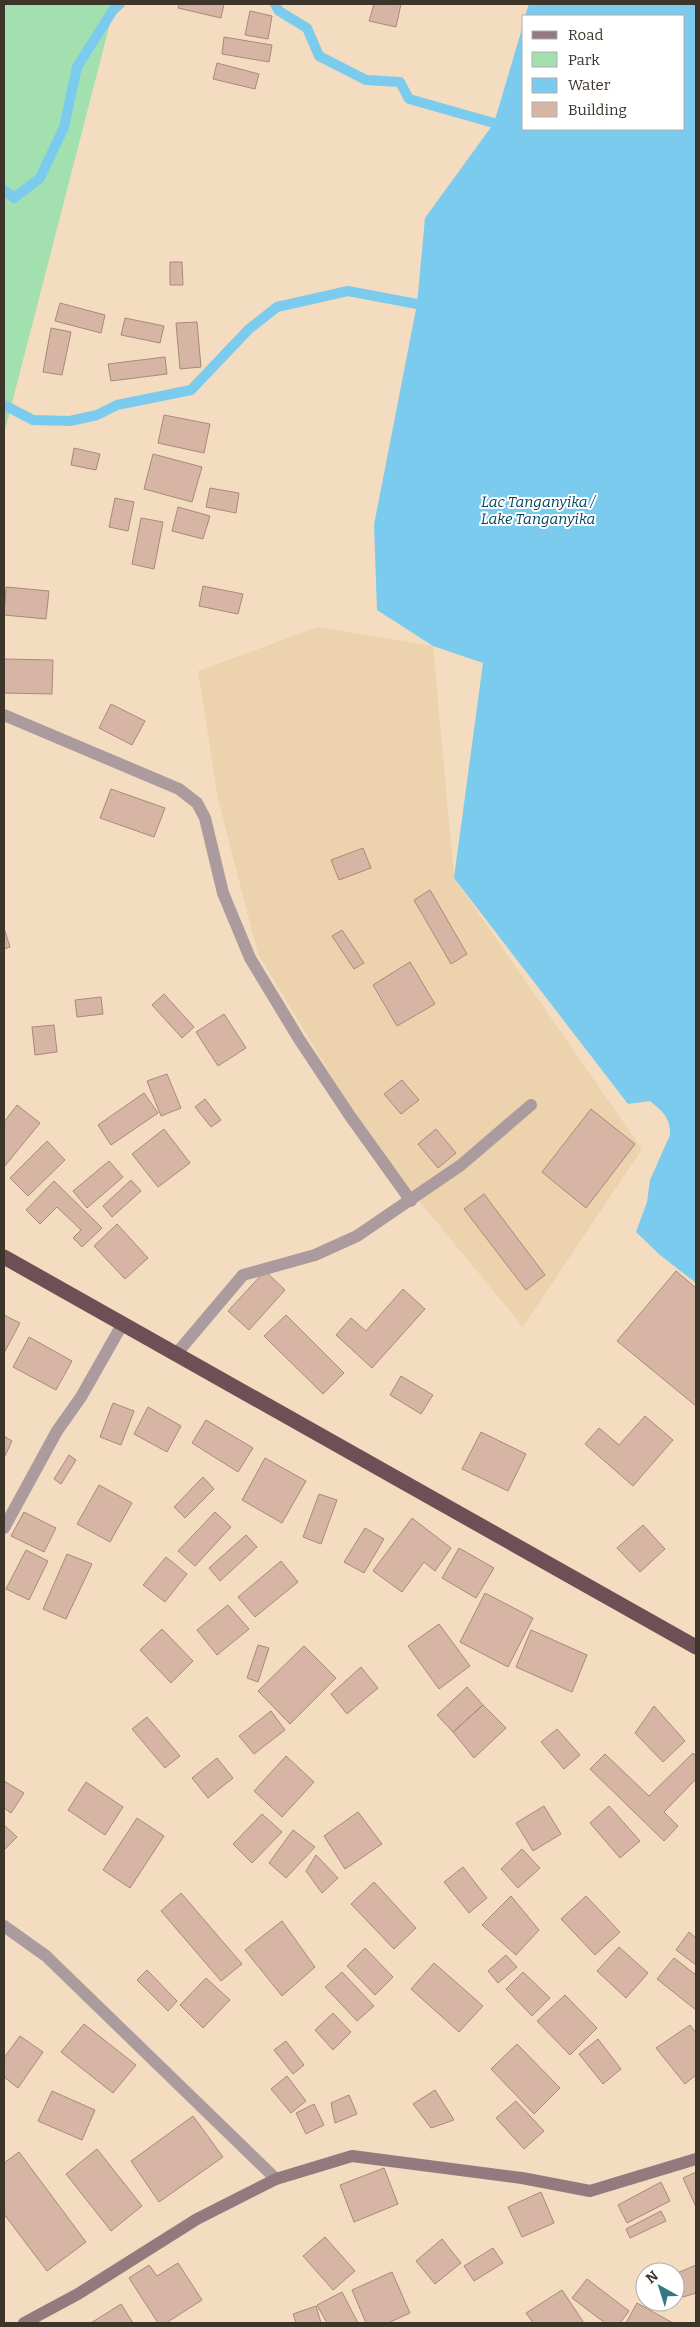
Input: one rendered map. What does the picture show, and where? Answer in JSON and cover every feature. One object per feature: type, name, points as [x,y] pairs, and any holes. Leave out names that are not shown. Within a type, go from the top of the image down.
[{"type":"highway","points":[[4,1257],[696,1647]]},
{"type":"street","points":[[4,716],[179,789],[197,803],[205,818],[223,893],[250,958],[299,1039],[350,1116],[411,1200]]},
{"type":"street","points":[[177,1354],[243,1275],[314,1255],[357,1236],[461,1165],[531,1105]]},
{"type":"street","points":[[4,1528],[56,1431],[81,1397],[123,1323]]},
{"type":"street","points":[[4,1926],[46,1956],[276,2179]]},
{"type":"street","points":[[24,2323],[78,2294],[198,2218],[276,2179],[352,2156],[522,2178],[590,2191],[696,2159]]},
{"type":"shaded area","points":[[318,627],[433,646],[454,878],[642,1149],[523,1327],[416,1197],[365,1131],[258,954],[218,799],[198,671]]},
{"type":"green space","points":[[4,4],[115,4],[4,434]]},
{"type":"water","name":"Lac Tanganyika / Lake Tanganyika","points":[[529,4],[696,4],[696,1283],[660,1255],[636,1232],[647,1202],[650,1180],[670,1135],[669,1124],[665,1115],[650,1101],[628,1104],[454,878],[483,663],[433,646],[377,610],[374,525],[417,304],[425,218],[494,123],[522,29],[522,130],[685,130],[685,15],[525,15]]},
{"type":"building","points":[[179,4],[224,4],[221,18],[178,8]]},
{"type":"building","points":[[374,4],[401,4],[396,27],[369,21]]},
{"type":"building","points":[[250,11],[272,16],[268,39],[245,35]]},
{"type":"building","points":[[224,37],[272,45],[269,62],[222,54]]},
{"type":"building","points":[[217,63],[259,74],[255,89],[213,79]]},
{"type":"building","points":[[170,262],[182,262],[183,285],[170,285]]},
{"type":"building","points":[[60,303],[105,315],[101,333],[55,321]]},
{"type":"building","points":[[125,318],[164,326],[160,343],[121,335]]},
{"type":"building","points":[[197,322],[201,367],[180,369],[176,323]]},
{"type":"building","points":[[51,328],[71,332],[62,375],[43,372]]},
{"type":"building","points":[[165,357],[167,374],[111,381],[108,364]]},
{"type":"building","points":[[164,415],[210,424],[204,453],[158,443]]},
{"type":"building","points":[[74,448],[100,454],[96,470],[71,465]]},
{"type":"building","points":[[153,454],[202,467],[192,502],[144,489]]},
{"type":"building","points":[[210,488],[239,493],[236,513],[206,507]]},
{"type":"building","points":[[115,498],[134,502],[128,531],[109,527]]},
{"type":"building","points":[[178,507],[210,516],[203,539],[172,531]]},
{"type":"building","points":[[141,518],[163,522],[154,569],[132,564]]},
{"type":"building","points":[[203,586],[243,594],[238,614],[199,606]]},
{"type":"building","points":[[6,587],[49,591],[46,619],[4,615]]},
{"type":"building","points":[[4,659],[53,660],[52,694],[4,693]]},
{"type":"building","points":[[111,704],[145,721],[132,745],[99,728]]},
{"type":"building","points":[[111,789],[165,808],[154,837],[100,818]]},
{"type":"building","points":[[363,848],[371,868],[339,880],[331,860]]},
{"type":"building","points":[[430,890],[467,954],[451,964],[414,900]]},
{"type":"building","points":[[4,928],[10,947],[4,949]]},
{"type":"building","points":[[342,930],[364,963],[354,969],[332,936]]},
{"type":"building","points":[[410,962],[435,1004],[397,1026],[373,985]]},
{"type":"building","points":[[164,994],[194,1027],[182,1038],[152,1005]]},
{"type":"building","points":[[101,997],[103,1014],[77,1017],[75,1000]]},
{"type":"building","points":[[224,1014],[246,1048],[218,1066],[196,1032]]},
{"type":"building","points":[[54,1025],[57,1052],[35,1055],[32,1027]]},
{"type":"building","points":[[167,1074],[181,1108],[161,1116],[147,1081]]},
{"type":"building","points":[[402,1080],[419,1100],[401,1114],[384,1094]]},
{"type":"building","points":[[144,1093],[158,1113],[111,1145],[98,1125]]},
{"type":"building","points":[[205,1099],[221,1120],[211,1127],[195,1107]]},
{"type":"building","points":[[17,1105],[40,1123],[4,1167],[4,1122]]},
{"type":"building","points":[[591,1109],[635,1144],[586,1208],[542,1172]]},
{"type":"building","points":[[164,1129],[190,1163],[158,1187],[132,1154]]},
{"type":"building","points":[[436,1129],[456,1153],[438,1168],[418,1144]]},
{"type":"building","points":[[47,1141],[65,1160],[28,1196],[10,1178]]},
{"type":"building","points":[[109,1161],[123,1177],[87,1208],[73,1191]]},
{"type":"building","points":[[131,1180],[141,1191],[112,1217],[103,1206]]},
{"type":"building","points":[[54,1181],[102,1228],[82,1247],[73,1238],[81,1230],[57,1207],[40,1224],[26,1210]]},
{"type":"building","points":[[484,1194],[545,1275],[526,1290],[464,1209]]},
{"type":"building","points":[[117,1224],[148,1258],[125,1279],[94,1246]]},
{"type":"building","points":[[265,1271],[285,1290],[249,1330],[228,1311]]},
{"type":"building","points":[[676,1271],[696,1288],[696,1406],[617,1341]]},
{"type":"building","points":[[403,1289],[425,1309],[372,1368],[336,1335],[351,1318],[366,1331]]},
{"type":"building","points":[[4,1315],[20,1323],[4,1353]]},
{"type":"building","points":[[286,1315],[344,1373],[323,1394],[264,1336]]},
{"type":"building","points":[[29,1337],[72,1361],[56,1390],[13,1367]]},
{"type":"building","points":[[401,1376],[433,1395],[421,1414],[390,1395]]},
{"type":"building","points":[[113,1403],[134,1411],[121,1445],[100,1437]]},
{"type":"building","points":[[148,1407],[181,1426],[167,1452],[134,1434]]},
{"type":"building","points":[[645,1416],[673,1440],[633,1486],[585,1444],[599,1428],[619,1445]]},
{"type":"building","points":[[206,1420],[253,1448],[238,1472],[192,1443]]},
{"type":"building","points":[[481,1432],[526,1454],[508,1491],[462,1469]]},
{"type":"building","points":[[4,1436],[12,1441],[4,1458]]},
{"type":"building","points":[[69,1455],[76,1460],[61,1484],[54,1479]]},
{"type":"building","points":[[265,1458],[306,1481],[282,1523],[242,1500]]},
{"type":"building","points":[[203,1477],[214,1489],[185,1518],[174,1507]]},
{"type":"building","points":[[99,1485],[132,1503],[110,1542],[77,1524]]},
{"type":"building","points":[[319,1494],[337,1500],[321,1544],[303,1537]]},
{"type":"building","points":[[24,1512],[56,1528],[44,1552],[11,1536]]},
{"type":"building","points":[[215,1512],[231,1527],[195,1566],[178,1551]]},
{"type":"building","points":[[412,1518],[451,1548],[435,1571],[424,1562],[402,1592],[373,1571]]},
{"type":"building","points":[[643,1525],[665,1549],[640,1572],[617,1548]]},
{"type":"building","points":[[365,1528],[384,1539],[364,1573],[344,1562]]},
{"type":"building","points":[[246,1535],[257,1547],[220,1581],[209,1568]]},
{"type":"building","points":[[459,1548],[494,1568],[476,1598],[442,1578]]},
{"type":"building","points":[[26,1550],[48,1561],[29,1600],[6,1589]]},
{"type":"building","points":[[67,1554],[92,1564],[66,1619],[43,1609]]},
{"type":"building","points":[[166,1557],[187,1574],[165,1602],[143,1585]]},
{"type":"building","points":[[281,1561],[298,1582],[255,1617],[238,1597]]},
{"type":"building","points":[[485,1593],[533,1618],[508,1667],[460,1642]]},
{"type":"building","points":[[228,1605],[249,1629],[217,1655],[197,1630]]},
{"type":"building","points":[[439,1624],[470,1666],[439,1689],[408,1646]]},
{"type":"building","points":[[162,1629],[193,1661],[171,1683],[140,1650]]},
{"type":"building","points":[[531,1630],[587,1655],[572,1692],[516,1667]]},
{"type":"building","points":[[258,1645],[269,1648],[258,1682],[247,1678]]},
{"type":"building","points":[[304,1646],[336,1678],[290,1724],[258,1691]]},
{"type":"building","points":[[361,1667],[378,1688],[347,1714],[331,1694]]},
{"type":"building","points":[[467,1687],[483,1705],[453,1732],[437,1715]]},
{"type":"building","points":[[483,1705],[506,1728],[474,1758],[453,1732]]},
{"type":"building","points":[[654,1706],[685,1741],[663,1762],[635,1733]]},
{"type":"building","points":[[271,1711],[285,1730],[254,1754],[239,1736]]},
{"type":"building","points":[[147,1717],[180,1756],[165,1768],[132,1729]]},
{"type":"building","points":[[557,1729],[580,1755],[564,1769],[541,1742]]},
{"type":"building","points":[[693,1753],[696,1757],[696,1779],[664,1812],[678,1826],[664,1841],[590,1769],[605,1754],[649,1796]]},
{"type":"building","points":[[286,1756],[314,1782],[282,1817],[254,1791]]},
{"type":"building","points":[[217,1758],[233,1778],[208,1798],[192,1778]]},
{"type":"building","points":[[4,1781],[24,1793],[11,1813],[4,1808]]},
{"type":"building","points":[[86,1782],[123,1807],[105,1835],[68,1810]]},
{"type":"building","points":[[544,1806],[561,1834],[533,1851],[516,1823]]},
{"type":"building","points":[[609,1806],[640,1841],[620,1858],[590,1823]]},
{"type":"building","points":[[358,1812],[382,1844],[345,1869],[324,1836]]},
{"type":"building","points":[[262,1814],[282,1832],[252,1863],[233,1844]]},
{"type":"building","points":[[137,1818],[164,1836],[130,1888],[103,1870]]},
{"type":"building","points":[[4,1825],[17,1837],[4,1850]]},
{"type":"building","points":[[293,1830],[315,1847],[286,1878],[269,1863]]},
{"type":"building","points":[[522,1849],[540,1868],[518,1888],[501,1869]]},
{"type":"building","points":[[316,1855],[338,1878],[322,1893],[306,1871]]},
{"type":"building","points":[[463,1867],[487,1898],[469,1913],[444,1882]]},
{"type":"building","points":[[374,1882],[416,1928],[394,1949],[351,1904]]},
{"type":"building","points":[[181,1893],[242,1964],[221,1981],[161,1911]]},
{"type":"building","points":[[511,1896],[539,1930],[516,1955],[482,1925]]},
{"type":"building","points":[[586,1896],[620,1932],[595,1955],[561,1919]]},
{"type":"building","points":[[282,1921],[315,1967],[282,1996],[245,1950]]},
{"type":"building","points":[[689,1932],[696,1938],[696,1965],[676,1950]]},
{"type":"building","points":[[619,1947],[648,1973],[626,1998],[597,1971]]},
{"type":"building","points":[[365,1948],[393,1977],[375,1995],[347,1966]]},
{"type":"building","points":[[506,1955],[517,1967],[498,1983],[488,1971]]},
{"type":"building","points":[[674,1958],[696,1975],[696,2010],[657,1979]]},
{"type":"building","points":[[434,1963],[483,2006],[459,2032],[411,1989]]},
{"type":"building","points":[[147,1970],[177,2001],[168,2011],[137,1980]]},
{"type":"building","points":[[342,1972],[374,2006],[357,2021],[325,1987]]},
{"type":"building","points":[[523,1972],[550,1998],[532,2016],[506,1989]]},
{"type":"building","points":[[206,1978],[230,2000],[203,2028],[180,2005]]},
{"type":"building","points":[[565,1995],[597,2028],[570,2055],[537,2021]]},
{"type":"building","points":[[333,2013],[351,2032],[333,2050],[315,2030]]},
{"type":"building","points":[[84,2024],[136,2065],[113,2093],[61,2052]]},
{"type":"building","points":[[690,2025],[696,2033],[696,2075],[685,2084],[656,2048]]},
{"type":"building","points":[[20,2036],[43,2052],[18,2088],[4,2077],[4,2058]]},
{"type":"building","points":[[598,2039],[621,2069],[603,2084],[579,2054]]},
{"type":"building","points":[[286,2041],[304,2065],[293,2074],[274,2050]]},
{"type":"building","points":[[517,2044],[560,2088],[534,2114],[491,2069]]},
{"type":"building","points":[[287,2076],[306,2101],[291,2113],[271,2089]]},
{"type":"building","points":[[435,2090],[454,2120],[431,2128],[413,2104]]},
{"type":"building","points":[[52,2091],[95,2110],[82,2140],[38,2121]]},
{"type":"building","points":[[349,2095],[357,2114],[335,2123],[331,2103]]},
{"type":"building","points":[[516,2101],[544,2131],[524,2149],[496,2118]]},
{"type":"building","points":[[314,2104],[324,2125],[306,2134],[296,2113]]},
{"type":"building","points":[[193,2116],[223,2157],[159,2202],[131,2161]]},
{"type":"building","points":[[97,2149],[142,2206],[111,2231],[66,2174]]},
{"type":"building","points":[[19,2152],[86,2242],[47,2271],[4,2214],[4,2163]]},
{"type":"building","points":[[384,2168],[398,2204],[354,2222],[340,2185]]},
{"type":"building","points":[[696,2172],[696,2207],[683,2178]]},
{"type":"building","points":[[661,2182],[670,2201],[627,2223],[618,2205]]},
{"type":"building","points":[[541,2192],[554,2223],[522,2237],[508,2207]]},
{"type":"building","points":[[661,2211],[666,2221],[630,2238],[626,2229]]},
{"type":"building","points":[[325,2237],[355,2271],[333,2290],[303,2256]]},
{"type":"building","points":[[442,2239],[461,2263],[435,2284],[416,2261]]},
{"type":"building","points":[[493,2248],[503,2263],[474,2281],[464,2266]]},
{"type":"building","points":[[178,2263],[202,2300],[166,2323],[158,2323],[129,2278],[149,2265],[157,2276]]},
{"type":"building","points":[[696,2265],[696,2293],[685,2296],[685,2270]]},
{"type":"building","points":[[392,2272],[410,2313],[388,2323],[366,2323],[352,2290]]},
{"type":"building","points":[[587,2279],[629,2311],[620,2323],[605,2323],[572,2298]]},
{"type":"building","points":[[562,2290],[584,2323],[533,2323],[526,2313]]},
{"type":"building","points":[[342,2292],[358,2323],[327,2323],[317,2305]]},
{"type":"building","points":[[121,2304],[133,2323],[91,2323]]},
{"type":"building","points":[[316,2306],[321,2323],[296,2323],[293,2314]]},
{"type":"building","points":[[635,2307],[635,2312],[653,2312],[673,2323],[626,2323]]},
{"type":"waterway","points":[[4,190],[14,198],[40,178],[64,127],[77,67],[113,10],[120,4]]},
{"type":"waterway","points":[[275,4],[279,11],[307,28],[319,56],[366,80],[400,82],[409,99],[494,123]]},
{"type":"waterway","points":[[4,405],[33,420],[70,421],[97,415],[117,405],[191,390],[249,329],[277,307],[348,291],[417,304]]}]
